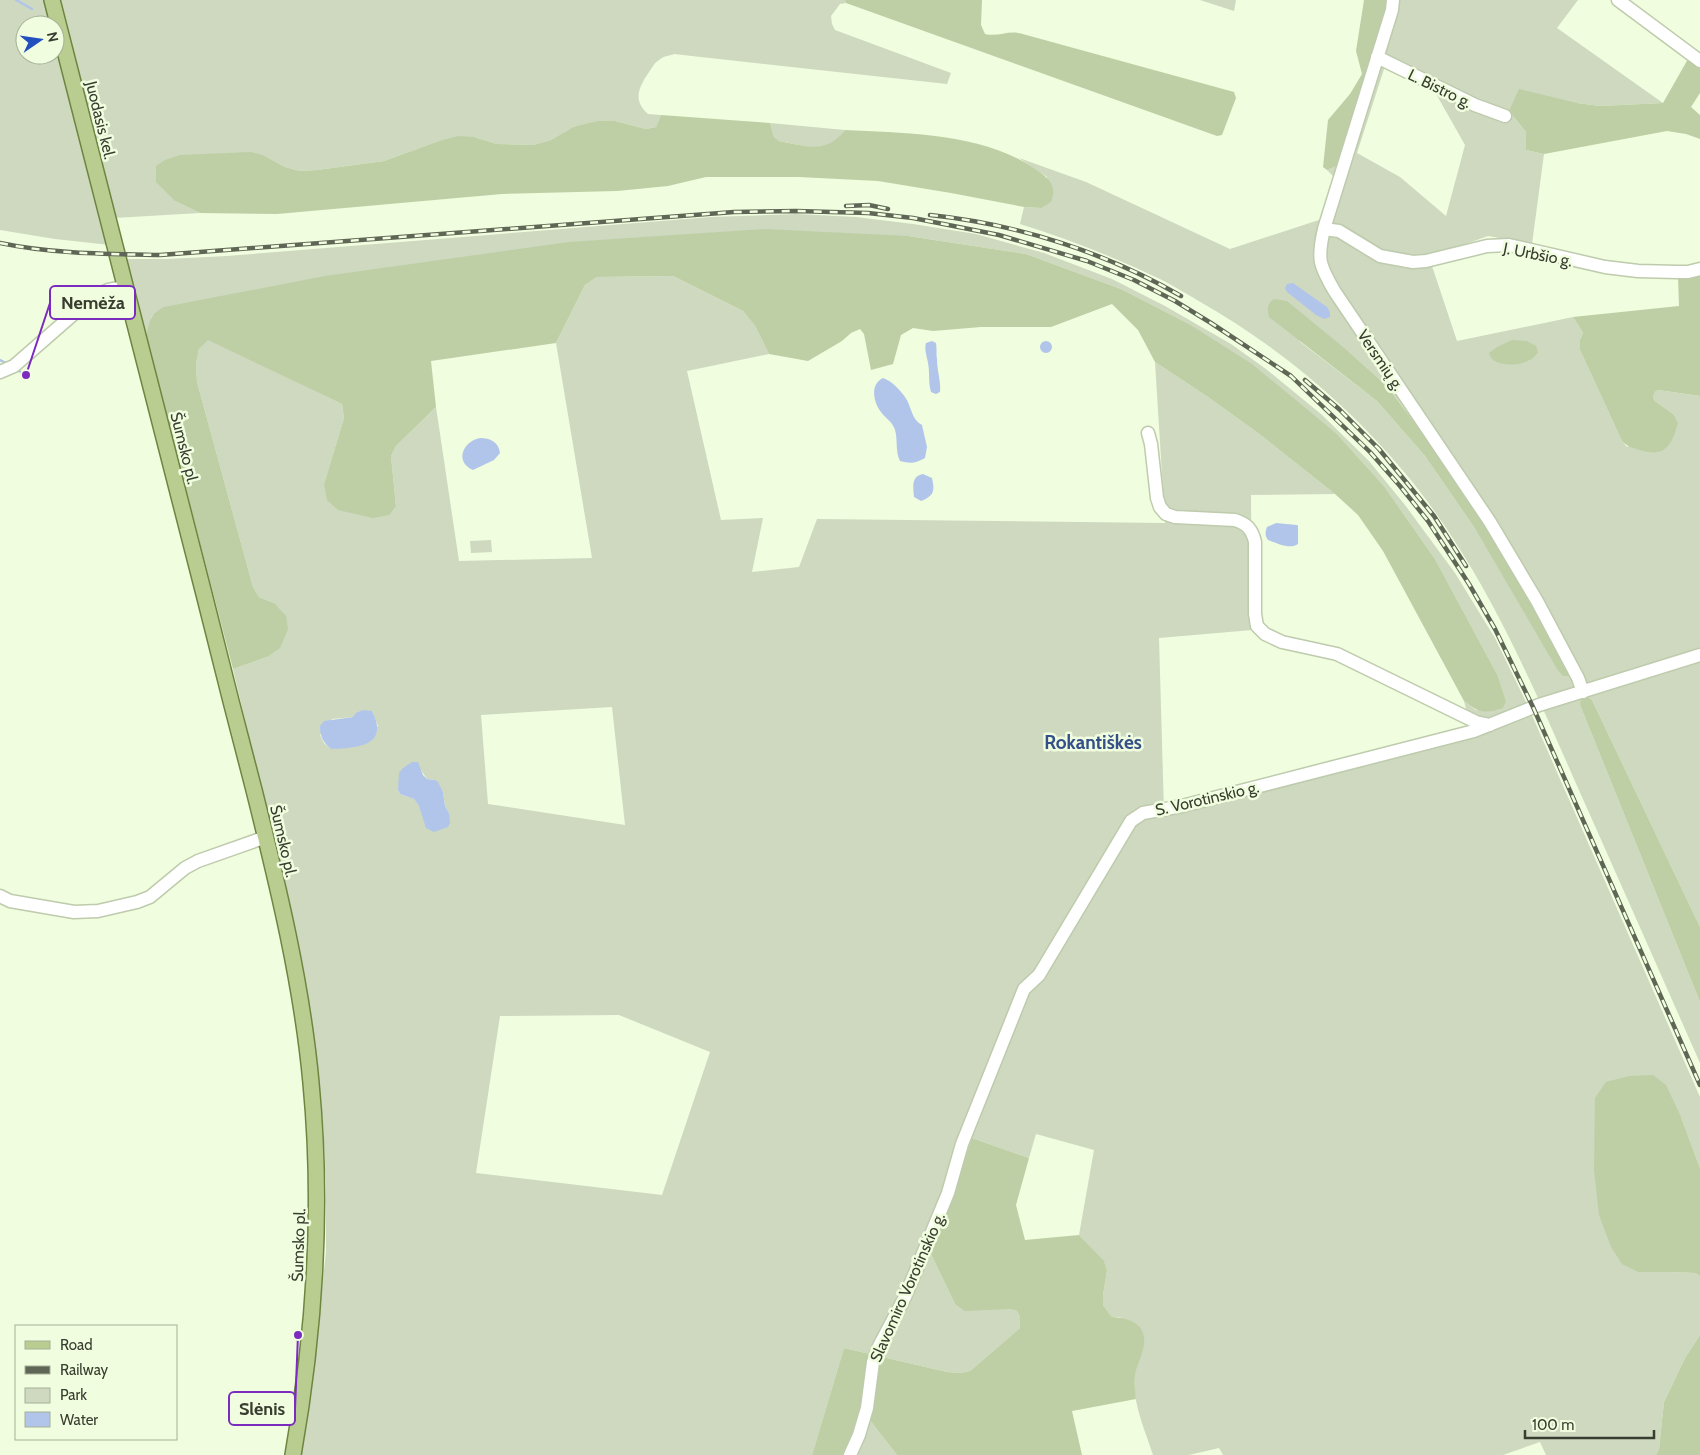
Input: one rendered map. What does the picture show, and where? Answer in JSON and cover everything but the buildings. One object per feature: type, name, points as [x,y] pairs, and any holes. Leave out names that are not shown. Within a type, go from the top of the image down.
[{"type":"main road","name":"Juodasis kel.","points":[[52,0],[116,248]]},
{"type":"main road","name":"Šumsko pl.","points":[[116,248],[266,837],[289,940],[299,996],[311,1083],[316,1144],[317,1228],[313,1305],[304,1385],[293,1455]]},
{"type":"street","name":"Versmių g.","points":[[1393,0],[1392,10],[1324,228],[1319,250],[1319,260],[1324,274],[1490,522],[1537,601],[1578,678],[1583,692]]},
{"type":"street","points":[[1618,0],[1700,61]]},
{"type":"street","name":"L. Bistro g.","points":[[1377,57],[1475,105],[1505,116]]},
{"type":"street","name":"J. Urbšio g.","points":[[1324,228],[1339,231],[1380,256],[1413,262],[1426,261],[1487,246],[1508,245],[1605,267],[1638,271],[1677,272],[1700,269]]},
{"type":"street","points":[[0,372],[14,366],[92,298],[108,290],[126,287]]},
{"type":"street","points":[[1148,433],[1152,444],[1157,498],[1160,507],[1166,514],[1175,517],[1235,520],[1244,522],[1249,526],[1255,542],[1255,614],[1257,626],[1265,634],[1282,642],[1336,654],[1476,722],[1490,725]]},
{"type":"street","name":"S. Vorotinskio g.","points":[[972,1122],[1024,989],[1039,975],[1131,821],[1143,813],[1182,806],[1474,731],[1538,705],[1700,655]]},
{"type":"street","points":[[0,896],[10,901],[74,912],[98,911],[138,902],[150,897],[185,868],[198,861],[266,837]]},
{"type":"street","name":"Slavomiro Vorotinskio g.","points":[[850,1455],[859,1435],[867,1408],[873,1362],[879,1346],[905,1298],[948,1193],[962,1144],[972,1122]]},
{"type":"green space","points":[[0,0],[45,0],[49,15],[15,15],[15,65],[62,65],[110,245],[0,230]]},
{"type":"green space","points":[[58,0],[845,0],[846,3],[840,4],[831,16],[835,30],[951,73],[947,84],[674,54],[656,62],[640,88],[639,99],[643,109],[648,114],[661,115],[656,127],[646,129],[615,121],[573,127],[551,140],[533,145],[497,144],[474,137],[439,141],[384,161],[317,170],[300,171],[285,167],[265,156],[175,201],[200,213],[114,218],[65,27],[65,15],[62,15]]},
{"type":"green space","points":[[845,0],[982,0],[981,25],[985,34],[1019,33],[1234,92],[1236,98],[1222,135],[1217,136],[846,3]]},
{"type":"green space","points":[[1200,0],[1236,0],[1234,11]]},
{"type":"green space","points":[[1364,0],[1389,0],[1337,166],[1327,170],[1323,167],[1328,120],[1350,94],[1362,74],[1356,51]]},
{"type":"green space","points":[[1389,0],[1578,0],[1557,28],[1663,103],[1600,106],[1577,103],[1509,111],[1526,132],[1526,150],[1544,154],[1532,244],[1488,236],[1429,257],[1457,341],[1573,317],[1583,333],[1580,340],[1580,350],[1622,441],[1627,447],[1673,414],[1655,401],[1653,397],[1655,392],[1658,390],[1700,396],[1700,927],[1592,700],[1580,705],[1700,1002],[1700,1063],[1520,659],[1479,581],[1432,508],[1405,473],[1383,447],[1334,399],[1282,356],[1226,317],[1145,272],[1074,243],[1020,224],[1024,207],[1041,208],[1047,177],[1019,158],[1086,182],[1230,249],[1322,219],[1335,178],[1327,170],[1337,166]],"holes":[[[1385,66],[1435,92],[1465,145],[1446,216],[1400,177],[1357,153]],[[1299,341],[1349,352],[1386,385],[1414,421],[1476,530],[1425,456],[1377,401]]]},
{"type":"green space","points":[[1688,59],[1700,68],[1700,93],[1691,107],[1700,115],[1700,139],[1686,134],[1667,131],[1544,154],[1526,150],[1526,132],[1509,111],[1519,89],[1577,103],[1600,106],[1663,103]]},
{"type":"green space","points":[[661,115],[770,123],[774,137],[779,141],[815,147],[830,143],[845,130],[918,134],[967,141],[1013,156],[1034,168],[1049,180],[1053,187],[1053,195],[1051,202],[1041,208],[1024,207],[878,181],[799,177],[706,177],[668,186],[617,191],[502,194],[277,214],[200,213],[175,201],[156,182],[156,166],[165,160],[180,155],[251,152],[265,156],[285,167],[300,171],[317,170],[384,161],[458,136],[474,137],[497,144],[533,145],[551,140],[573,127],[598,121],[615,121],[646,129],[656,127]]},
{"type":"green space","points":[[770,123],[845,130],[830,143],[823,146],[807,147],[779,141],[774,137]]},
{"type":"green space","points":[[797,214],[856,217],[913,224],[976,234],[1044,253],[1112,279],[1165,306],[1231,344],[1266,369],[1321,414],[1369,461],[1405,505],[1455,573],[1495,638],[1527,704],[1700,1097],[1700,1168],[1681,1117],[1671,1272],[1695,1273],[1700,1276],[1700,1335],[1685,1358],[1664,1402],[1659,1449],[1656,1455],[1546,1455],[1540,1442],[1503,1455],[1223,1455],[1219,1448],[1189,1455],[1153,1455],[1137,1404],[1134,1384],[1144,1339],[1120,1317],[1112,1317],[1103,1305],[1107,1271],[1104,1262],[1079,1235],[1094,1150],[1036,1134],[1029,1158],[972,1138],[931,1254],[955,1304],[1017,1311],[1020,1317],[1020,1328],[970,1371],[961,1373],[947,1372],[844,1348],[812,1455],[298,1455],[317,1332],[326,1252],[326,1182],[323,1123],[315,1045],[301,957],[233,669],[267,657],[274,603],[259,597],[253,587],[197,382],[196,364],[199,349],[208,339],[342,404],[344,418],[324,484],[396,506],[391,456],[396,446],[436,407],[459,561],[592,558],[556,343],[585,285],[597,277],[673,276],[743,311],[755,326],[769,354],[687,371],[721,520],[763,518],[752,572],[799,567],[817,519],[1165,523],[1155,362],[1258,433],[1335,494],[1251,495],[1252,630],[1159,638],[1164,812],[1470,726],[1464,701],[1476,710],[1506,701],[1498,676],[1435,559],[1384,486],[1337,434],[1189,324],[1121,289],[1026,254],[908,236],[152,316],[146,336],[126,259],[227,256],[711,217]],"holes":[[[612,707],[625,825],[488,804],[481,715]],[[372,711],[378,726],[331,749],[324,743],[320,735],[332,719],[353,717]],[[409,765],[421,770],[427,779],[435,780],[443,792],[445,806],[449,813],[419,806],[414,799],[400,794],[398,790],[403,768]],[[619,1015],[710,1052],[662,1195],[476,1173],[500,1016]]]},
{"type":"green space","points":[[764,229],[908,236],[1026,254],[1121,289],[1189,324],[1252,364],[1337,434],[1384,486],[1435,559],[1498,676],[1506,701],[1503,708],[1487,712],[1478,710],[1464,701],[1383,551],[1358,515],[1335,494],[1258,433],[1155,362],[1138,330],[1112,304],[1051,327],[981,327],[933,331],[913,328],[901,335],[893,364],[871,370],[864,334],[860,329],[808,361],[769,354],[755,326],[743,311],[673,276],[597,277],[585,285],[556,343],[431,361],[436,407],[396,446],[391,456],[396,506],[389,515],[373,518],[338,510],[327,500],[324,484],[344,418],[342,404],[208,340],[199,349],[196,364],[197,382],[253,587],[259,597],[274,603],[286,616],[288,629],[280,648],[267,657],[233,669],[146,336],[151,318],[156,312],[164,307],[325,276],[569,242]]},
{"type":"green space","points":[[1700,275],[1700,396],[1658,390],[1655,392],[1653,397],[1655,401],[1673,414],[1678,423],[1671,442],[1667,447],[1658,452],[1632,448],[1622,441],[1580,350],[1580,340],[1583,333],[1573,317],[1679,306],[1678,277]]},
{"type":"green space","points":[[1274,299],[1287,301],[1386,385],[1443,460],[1505,556],[1570,672],[1570,676],[1563,676],[1557,669],[1476,530],[1425,456],[1377,401],[1269,317],[1268,307]]},
{"type":"green space","points":[[1512,340],[1527,341],[1536,346],[1538,352],[1528,361],[1520,363],[1504,364],[1492,358],[1489,353]]},
{"type":"green space","points":[[491,540],[492,552],[471,553],[470,541]]},
{"type":"green space","points":[[1586,696],[1592,700],[1700,927],[1700,1002],[1580,705],[1581,699]]},
{"type":"green space","points":[[1653,1075],[1666,1085],[1681,1117],[1700,1168],[1700,1276],[1695,1273],[1638,1272],[1622,1264],[1611,1247],[1599,1215],[1594,1170],[1595,1098],[1606,1082],[1629,1076]]},
{"type":"green space","points":[[972,1138],[1029,1158],[1016,1205],[1025,1240],[1079,1235],[1104,1261],[1107,1271],[1103,1305],[1112,1317],[1132,1322],[1144,1334],[1143,1349],[1135,1376],[1136,1399],[1072,1411],[1082,1455],[897,1455],[862,1410],[849,1443],[842,1455],[812,1455],[844,1348],[947,1372],[961,1373],[970,1371],[1020,1328],[1020,1317],[1017,1311],[1009,1309],[965,1311],[955,1304],[931,1254]]},
{"type":"green space","points":[[1700,1335],[1700,1455],[1656,1455],[1659,1449],[1664,1402],[1685,1358]]},
{"type":"green space","points":[[862,1410],[897,1455],[842,1455],[849,1443]]},
{"type":"water","points":[[1293,283],[1327,307],[1330,317],[1324,319],[1316,315],[1287,292],[1285,288],[1287,284]]},
{"type":"water","points":[[932,341],[936,343],[940,383],[940,392],[936,394],[931,392],[929,367],[925,351],[926,343]]},
{"type":"water","points":[[1044,341],[1048,341],[1052,347],[1048,353],[1044,353],[1040,349],[1040,345]]},
{"type":"water","points":[[883,378],[893,383],[901,392],[916,420],[922,425],[927,447],[925,458],[922,460],[910,463],[900,461],[894,427],[878,408],[874,394],[876,384]]},
{"type":"water","points":[[480,438],[493,441],[498,446],[500,453],[494,460],[473,470],[464,462],[463,452],[469,443]]},
{"type":"water","points":[[923,474],[932,478],[933,493],[921,501],[914,497],[913,486],[916,477]]},
{"type":"water","points":[[1276,523],[1297,525],[1298,544],[1287,546],[1268,540],[1266,537],[1267,527]]},
{"type":"water","points":[[363,710],[372,711],[376,723],[377,732],[368,743],[351,748],[331,749],[324,742],[320,726],[324,721],[353,717],[356,713]]},
{"type":"water","points":[[412,762],[418,762],[423,775],[427,779],[438,782],[449,813],[450,823],[448,827],[434,832],[426,828],[419,806],[414,799],[400,794],[398,790],[399,773]]},
{"type":"waterway","points":[[16,0],[32,9]]},
{"type":"waterway","points":[[0,360],[6,363]]},
{"type":"waterway","points":[[19,371],[26,375]]},
{"type":"railway","points":[[846,206],[869,205],[888,209]]},
{"type":"railway","points":[[0,243],[60,251],[160,255],[734,212],[868,213],[913,218],[999,235],[1087,261],[1134,280],[1175,301],[1211,323],[1291,376],[1370,452],[1428,521],[1469,584],[1495,629],[1533,707],[1700,1085]]},
{"type":"railway","points":[[930,215],[995,225],[1060,242],[1122,266],[1181,296]]},
{"type":"railway","points":[[1305,380],[1339,409],[1379,449],[1434,516],[1466,566]]},
{"type":"place","name":"Nemėža","points":[[26,375]]},
{"type":"place","name":"Slėnis","points":[[298,1335]]},
{"type":"district","name":"Rokantiškės","points":[[1093,742]]}]
